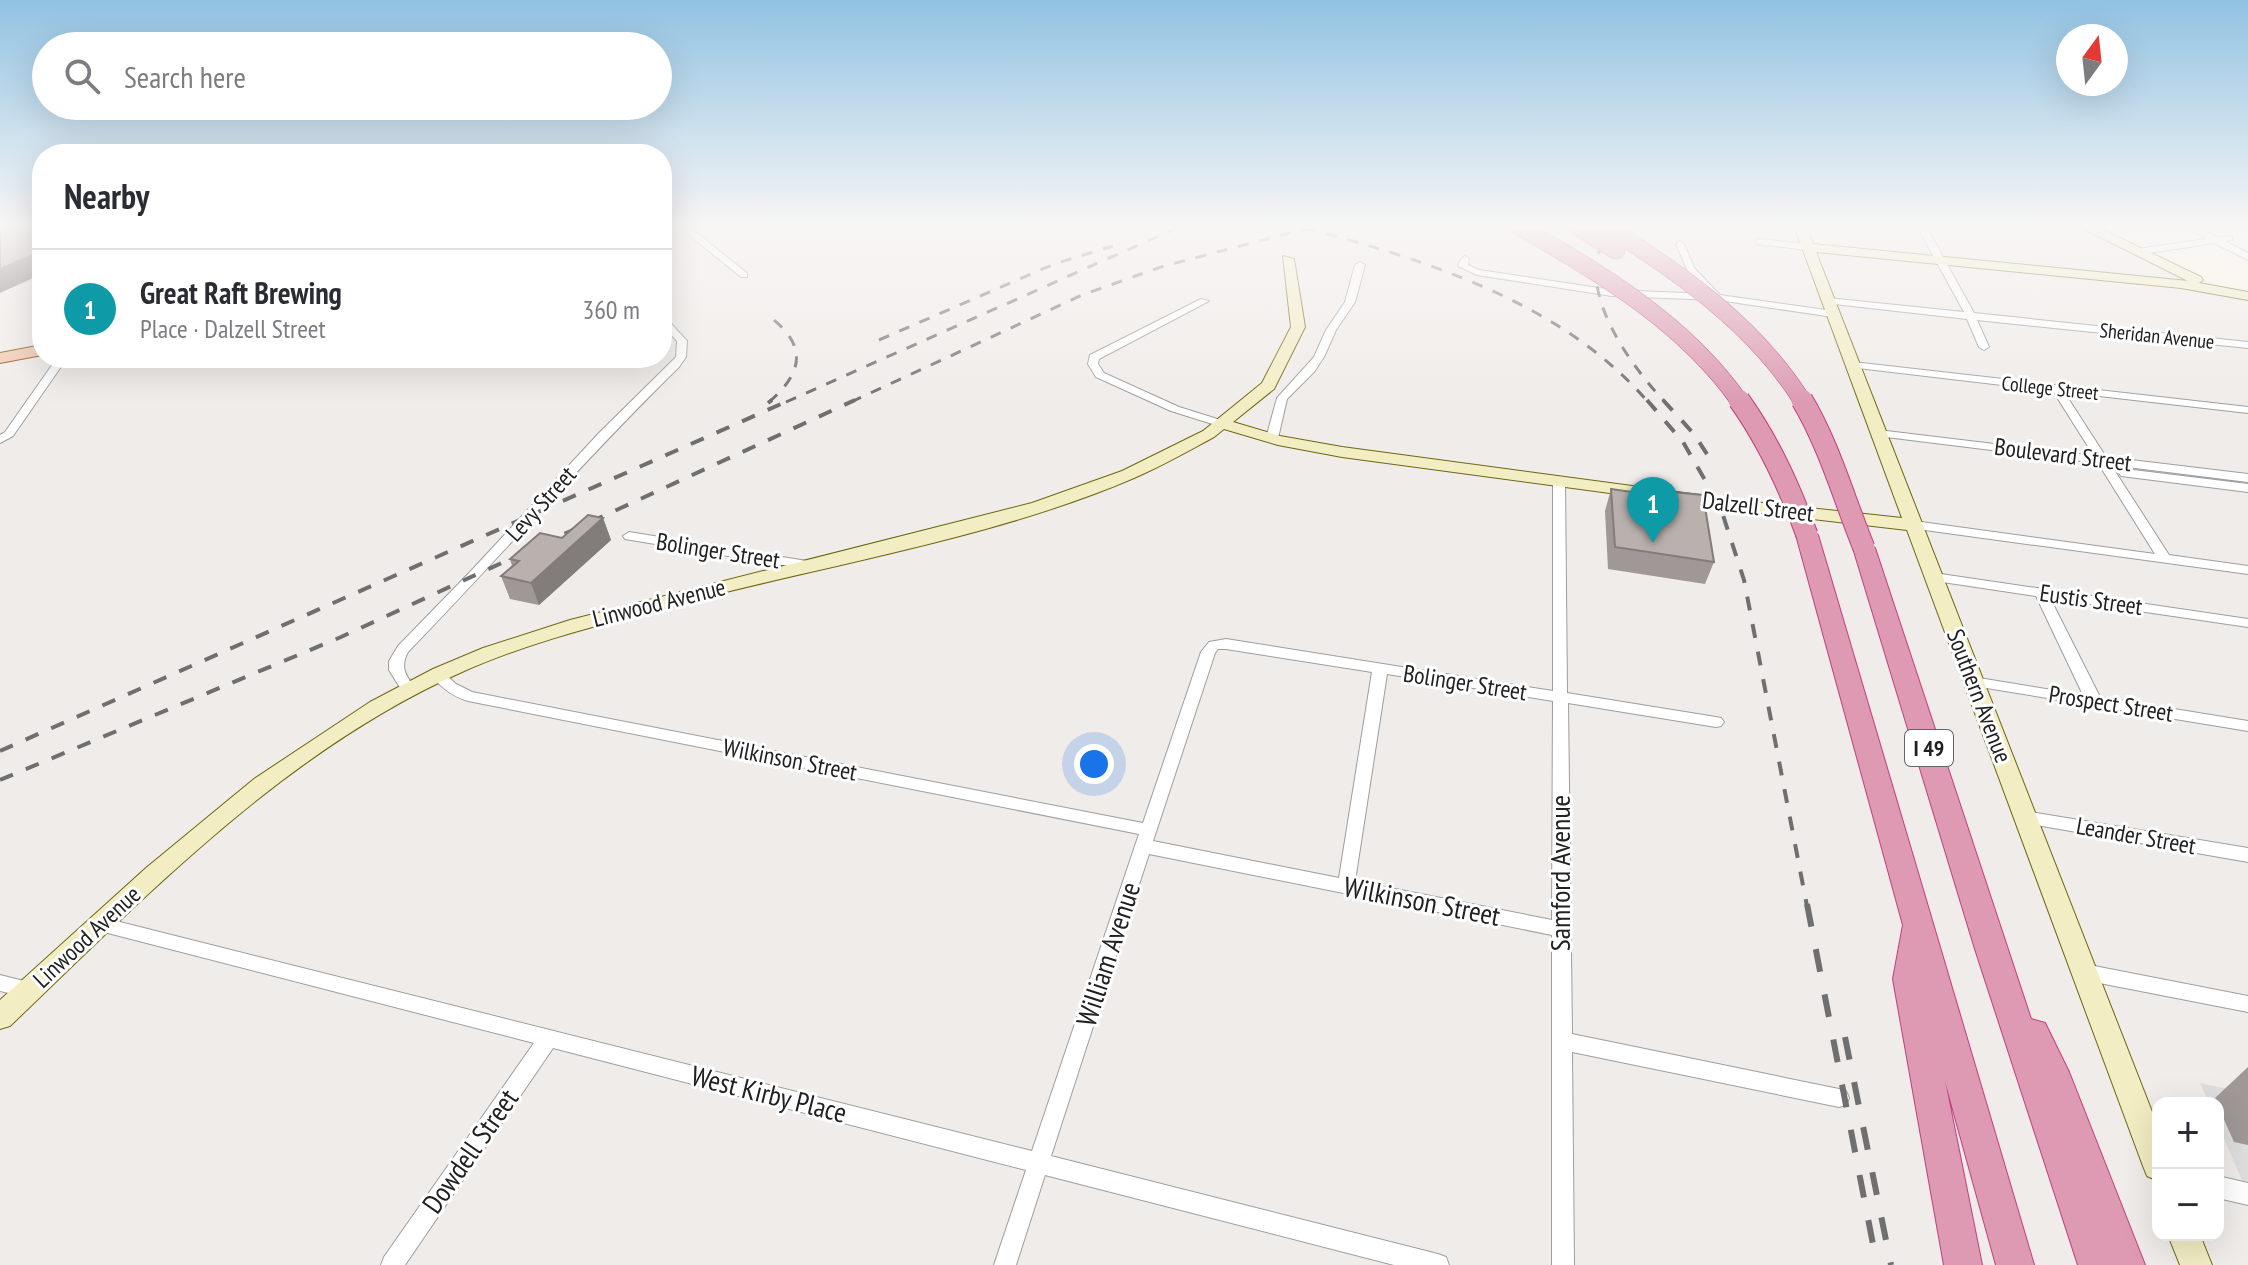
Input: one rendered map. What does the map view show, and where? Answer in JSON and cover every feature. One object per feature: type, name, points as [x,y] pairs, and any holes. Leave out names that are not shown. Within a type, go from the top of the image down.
[{"type":"highway","points":[[1617,285],[1697,351]]},
{"type":"highway","points":[[1633,285],[1675,322],[1697,351]]},
{"type":"highway","points":[[1671,285],[1719,325],[1758,365],[1828,458]]},
{"type":"highway","points":[[1693,285],[1743,331],[1791,386],[1814,419],[1824,439],[1828,458]]},
{"type":"highway","name":"I 49","points":[[1697,351],[1733,389],[1771,444],[1793,493],[2015,1265]]},
{"type":"highway","name":"I 49","points":[[1828,458],[1864,548],[1991,949],[2097,1265]]},
{"type":"highway","points":[[1917,919],[1909,979],[1963,1265]]},
{"type":"highway","points":[[1991,949],[2052,1072],[2126,1265]]},
{"type":"main road","points":[[0,358],[32,352]]},
{"type":"street","name":"Linwood Avenue","points":[[0,1017],[100,924],[259,786],[310,750],[438,675],[505,647],[577,624],[1087,491],[1173,456],[1223,424],[1266,387],[1295,337],[1300,296],[1296,285]]},
{"type":"street","points":[[1272,438],[1279,403],[1319,357],[1331,330],[1350,302],[1355,285]]},
{"type":"street","name":"Sheridan Avenue","points":[[1557,285],[1656,297],[1971,316],[2248,345]]},
{"type":"street","points":[[1705,285],[1729,299]]},
{"type":"street","name":"Southern Avenue","points":[[1822,285],[2152,1150]]},
{"type":"street","points":[[1953,285],[1984,347]]},
{"type":"street","points":[[2177,285],[2248,296]]},
{"type":"street","points":[[2207,285],[2248,305]]},
{"type":"street","points":[[1204,301],[1094,357],[1093,364],[1100,375],[1175,409],[1223,424]]},
{"type":"street","name":"Levy Street","points":[[672,330],[682,341],[681,357],[672,368]]},
{"type":"street","name":"College Street","points":[[1853,365],[2248,410]]},
{"type":"street","points":[[2,439],[55,368]]},
{"type":"street","name":"Levy Street","points":[[409,690],[394,671],[394,662],[403,649],[485,565],[603,435],[672,368]]},
{"type":"street","points":[[2057,389],[2165,559]]},
{"type":"street","name":"Dalzell Street","points":[[1223,424],[1272,438],[1342,452],[2248,570]]},
{"type":"street","name":"Boulevard Street","points":[[1880,438],[2105,466],[2248,488]]},
{"type":"street","name":"Boulevard Street","points":[[2105,466],[2248,478]]},
{"type":"street","name":"Samford Avenue","points":[[1559,481],[1563,1265]]},
{"type":"street","name":"Bolinger Street","points":[[629,536],[807,565]]},
{"type":"street","name":"Eustis Street","points":[[1934,577],[2248,623]]},
{"type":"street","points":[[2041,593],[2094,701]]},
{"type":"street","name":"Bolinger Street","points":[[1214,645],[1226,644],[1716,722]]},
{"type":"street","name":"William Avenue","points":[[1005,1265],[1204,664],[1214,645]]},
{"type":"street","points":[[1346,886],[1380,670]]},
{"type":"street","name":"Wilkinson Street","points":[[438,675],[451,688],[468,696],[1146,838],[1346,886],[1559,929]]},
{"type":"street","name":"Prospect Street","points":[[1973,682],[2248,726]]},
{"type":"street","name":"Leander Street","points":[[2025,817],[2248,855]]},
{"type":"street","name":"West Kirby Place","points":[[100,924],[1438,1265]]},
{"type":"street","points":[[2084,972],[2248,1004]]},
{"type":"street","points":[[0,983],[29,990]]},
{"type":"street","name":"Dowdell Street","points":[[392,1265],[549,1038]]},
{"type":"street","points":[[1562,1041],[1839,1098]]},
{"type":"street","points":[[2224,1188],[2248,1194]]},
{"type":"street","points":[[2186,1241],[2196,1265]]},
{"type":"shaded area","points":[[2220,285],[2248,285],[2248,293]]},
{"type":"shaded area","points":[[2200,1083],[2248,1093],[2248,1182],[2242,1180],[2224,1139],[2224,1097],[2206,1097]]},
{"type":"building","points":[[1611,489],[1653,495],[1653,490],[1703,495],[1714,562],[1615,547]]},
{"type":"building","points":[[588,515],[603,518],[531,583],[501,576],[519,561],[510,559],[540,533],[562,538]]},
{"type":"railway","points":[[879,340],[1006,285]]},
{"type":"railway","points":[[786,402],[1049,285]]},
{"type":"railway","points":[[851,402],[1082,295],[1110,285]]},
{"type":"railway","points":[[1478,285],[1534,312],[1576,338],[1614,367],[1648,402]]},
{"type":"railway","points":[[1597,285],[1619,342],[1665,402]]},
{"type":"railway","points":[[769,402],[789,380],[796,359],[790,338],[770,317]]},
{"type":"railway","points":[[768,403],[772,400]]},
{"type":"railway","points":[[0,751],[790,400]]},
{"type":"railway","points":[[0,780],[341,637],[855,400]]},
{"type":"railway","points":[[1647,400],[1683,442],[1720,506],[1744,580],[1807,906]]},
{"type":"railway","points":[[1663,400],[1694,434],[1714,465]]},
{"type":"railway","points":[[1807,904],[1877,1265]]},
{"type":"railway","points":[[1845,1037],[1891,1265]]},
{"type":"place","name":"Great Raft Brewing","points":[[1653,543]]}]
